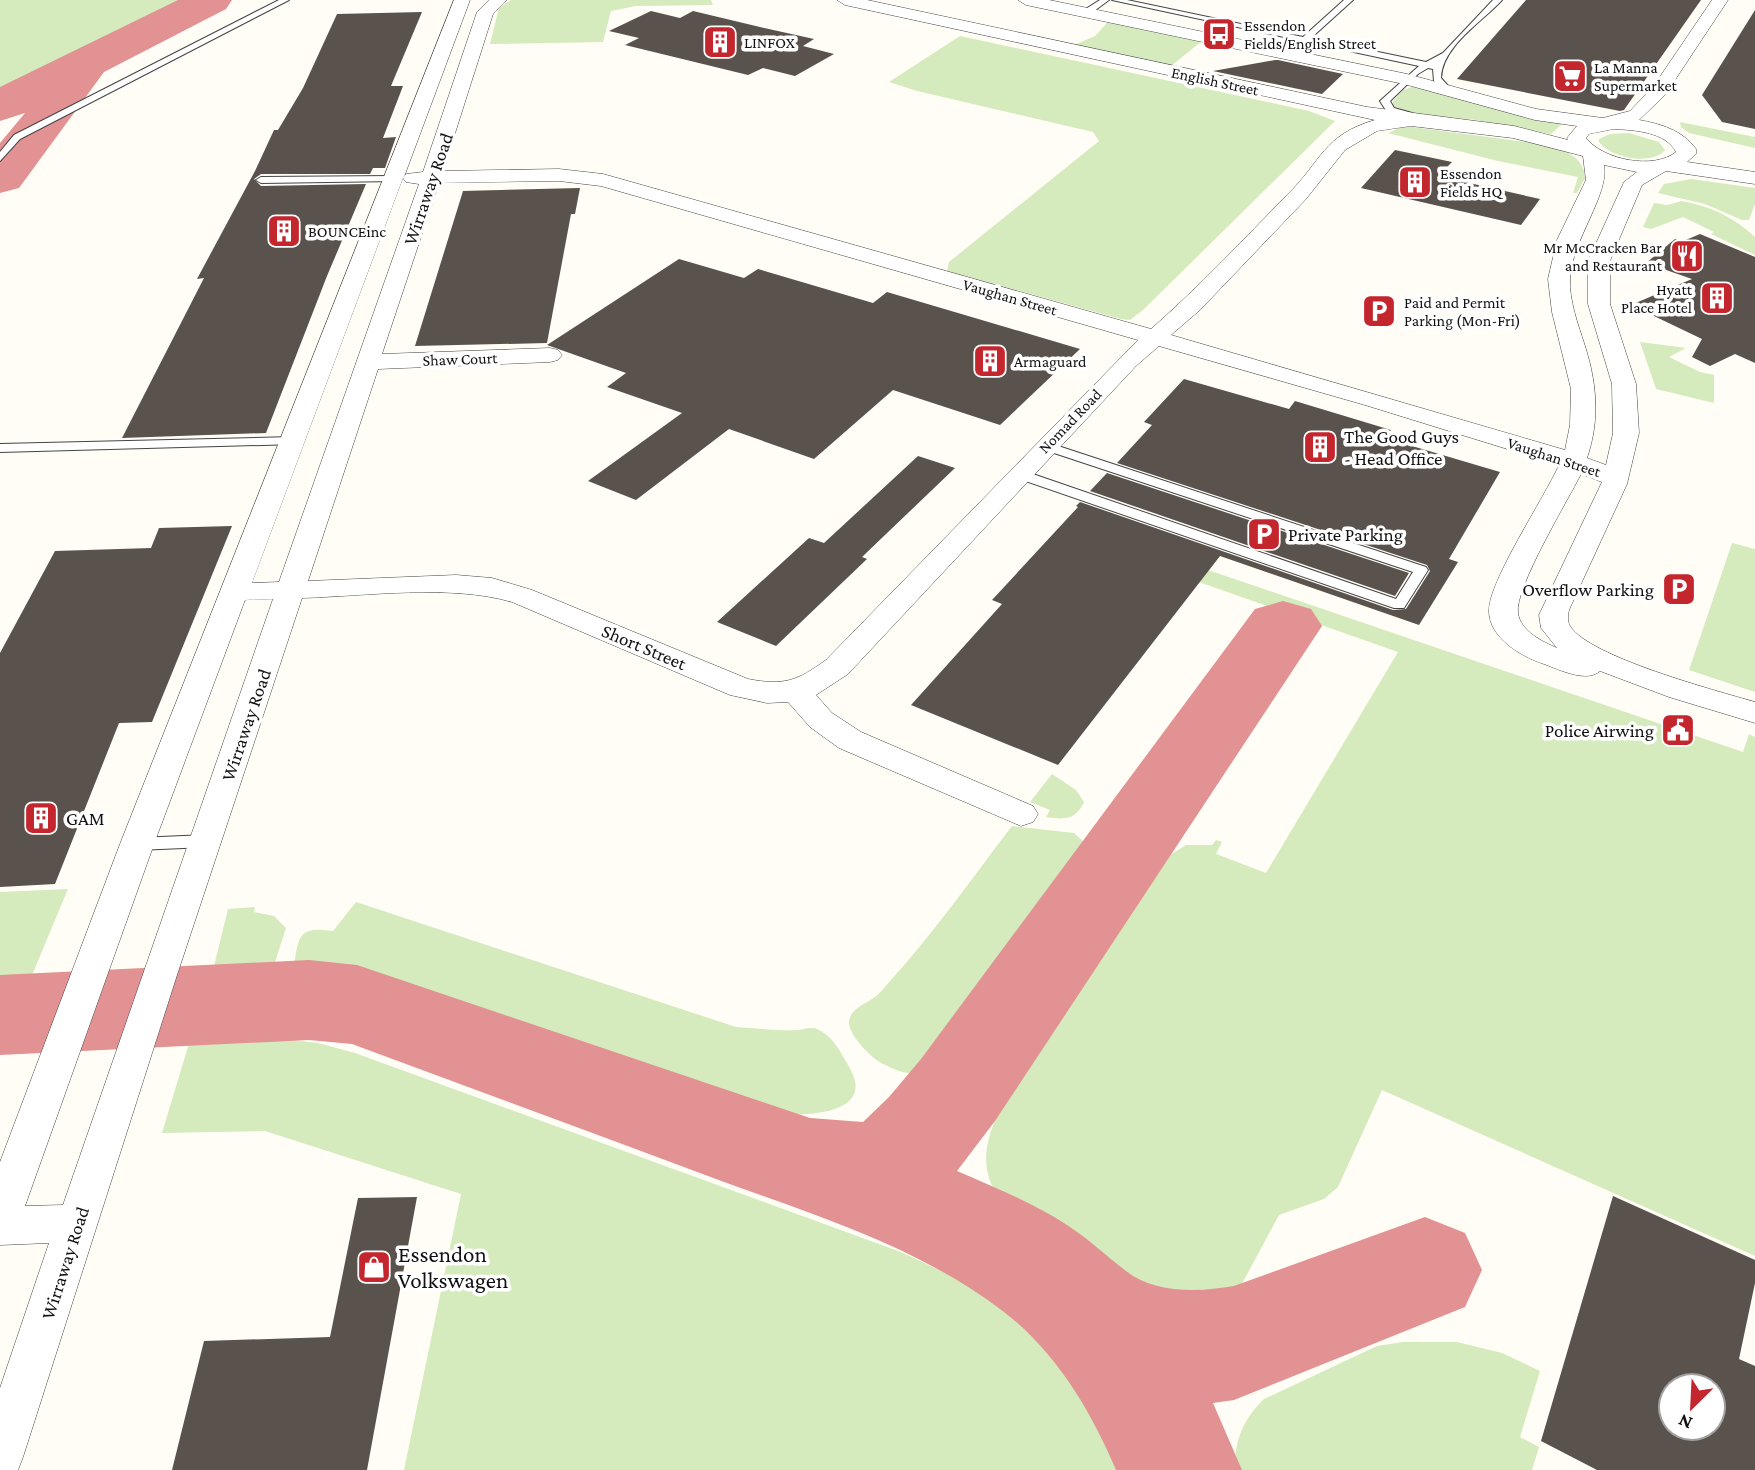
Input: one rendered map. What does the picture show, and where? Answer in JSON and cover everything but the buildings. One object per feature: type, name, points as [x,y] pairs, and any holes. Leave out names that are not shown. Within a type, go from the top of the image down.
[{"type":"street","name":"Wirraway Road","points":[[0,1217],[137,844],[462,0]]},
{"type":"street","name":"Wirraway Road","points":[[0,1457],[159,975],[370,362],[485,12],[499,0]]},
{"type":"street","points":[[1026,0],[1086,22],[1242,45],[1412,75],[1525,112],[1643,127],[1707,148]]},
{"type":"street","points":[[1645,676],[1585,666],[1542,652],[1522,640],[1510,628],[1504,614],[1504,600],[1573,462],[1582,426],[1580,366],[1560,301],[1560,275],[1569,235],[1596,179],[1589,153],[1577,141],[1579,133],[1640,113],[1659,91],[1720,0]]},
{"type":"street","name":"English Street","points":[[853,1],[1048,34],[1201,78],[1337,107],[1407,121],[1514,132],[1625,164],[1662,166]]},
{"type":"street","points":[[1048,34],[1086,22]]},
{"type":"street","points":[[445,44],[477,43]]},
{"type":"street","points":[[1201,78],[1242,45]]},
{"type":"street","points":[[1659,91],[1658,107],[1673,137],[1684,146],[1686,154],[1679,161],[1662,166],[1634,182],[1601,251],[1597,270],[1599,304],[1619,365],[1627,406],[1626,433],[1616,478],[1553,619],[1557,631],[1575,646],[1645,676],[1755,713]]},
{"type":"street","name":"Nomad Road","points":[[1337,107],[1347,112],[1352,119],[1339,145]]},
{"type":"street","name":"Nomad Road","points":[[796,691],[813,685],[836,667],[1152,337],[1192,305],[1305,188],[1322,162],[1339,145],[1378,123],[1407,121]]},
{"type":"street","points":[[1662,166],[1755,178]]},
{"type":"street","name":"Vaughan Street","points":[[394,179],[549,175],[587,177],[1374,400],[1616,478]]},
{"type":"street","name":"Shaw Court","points":[[370,362],[550,355]]},
{"type":"street","name":"Short Street","points":[[235,592],[456,584],[492,587],[532,600],[741,688],[767,693],[796,691]]},
{"type":"street","points":[[796,691],[821,720],[850,740],[1021,814]]},
{"type":"street","points":[[0,1226],[78,1223]]},
{"type":"lane","points":[[0,158],[18,137],[285,0]]},
{"type":"lane","points":[[1086,22],[1106,0]]},
{"type":"lane","points":[[1116,0],[1431,66]]},
{"type":"lane","points":[[1304,40],[1349,0]]},
{"type":"lane","points":[[1498,0],[1444,55],[1431,66],[1412,75],[1385,102],[1390,110],[1404,114],[1475,123],[1514,132]]},
{"type":"lane","points":[[1390,58],[1412,66],[1412,75]]},
{"type":"lane","points":[[1431,66],[1437,79],[1446,88]]},
{"type":"lane","points":[[261,180],[394,179]]},
{"type":"lane","points":[[0,448],[293,441]]},
{"type":"lane","points":[[1019,474],[1399,605],[1421,570],[1046,446]]},
{"type":"lane","points":[[137,844],[206,841]]},
{"type":"green space","points":[[0,0],[193,0],[0,92]]},
{"type":"green space","points":[[511,0],[711,0],[713,5],[636,6],[611,11],[603,42],[490,44],[499,8]]},
{"type":"green space","points":[[1108,22],[1202,41],[1171,66],[1074,45],[1095,36]]},
{"type":"green space","points":[[960,36],[1309,111],[1335,121],[1143,310],[1130,320],[1121,319],[947,271],[949,262],[1099,141],[1093,132],[889,82]]},
{"type":"green space","points":[[1424,87],[1562,124],[1551,134],[1476,120],[1411,113],[1393,106],[1393,101],[1403,90]]},
{"type":"green space","points":[[1680,122],[1755,137],[1755,148],[1689,133],[1681,127]]},
{"type":"green space","points":[[1404,126],[1549,145],[1578,160],[1585,178],[1577,193],[1573,193],[1578,177],[1498,161],[1388,133]]},
{"type":"green space","points":[[1629,133],[1659,142],[1665,150],[1650,158],[1631,158],[1612,152],[1599,142],[1599,139],[1610,134]]},
{"type":"green space","points":[[1691,179],[1755,188],[1755,204],[1749,220],[1742,220],[1705,204],[1658,193],[1664,184]]},
{"type":"green space","points":[[1682,201],[1712,209],[1739,224],[1755,237],[1755,255],[1683,217],[1651,229],[1643,227],[1654,203],[1667,205]]},
{"type":"green space","points":[[1640,342],[1686,348],[1669,357],[1700,372],[1714,375],[1714,403],[1656,389]]},
{"type":"green space","points":[[1732,543],[1755,549],[1755,692],[1689,670]]},
{"type":"green space","points":[[1208,570],[1743,752],[1749,734],[1755,737],[1755,1256],[1382,1090],[1338,1187],[1324,1199],[1279,1215],[1237,1293],[1151,1287],[1110,1272],[1035,1229],[998,1194],[989,1178],[986,1161],[989,1138],[997,1115],[1170,855],[1186,845],[1212,845],[1216,840],[1222,842],[1216,854],[1266,873],[1398,652],[1199,582]]},
{"type":"green space","points":[[1052,774],[1076,790],[1084,802],[1077,812],[1069,817],[1046,817],[1050,810],[1030,802]]},
{"type":"green space","points":[[1012,826],[1074,833],[1086,844],[920,1070],[907,1073],[885,1065],[868,1053],[853,1034],[849,1022],[852,1013],[879,994],[906,963]]},
{"type":"green space","points":[[68,889],[30,980],[0,982],[0,892]]},
{"type":"green space","points":[[356,902],[736,1027],[817,1029],[832,1040],[848,1065],[855,1084],[852,1098],[840,1107],[801,1115],[745,1113],[380,983],[298,970],[294,965],[297,946],[303,935],[313,930],[333,931]]},
{"type":"green space","points":[[255,907],[254,912],[274,916],[286,928],[275,962],[269,968],[212,974],[228,909]]},
{"type":"green space","points":[[274,1038],[318,1043],[355,1053],[901,1252],[969,1284],[1016,1319],[1054,1354],[1094,1406],[1123,1470],[404,1470],[461,1194],[265,1131],[162,1133],[190,1040]]},
{"type":"green space","points":[[1403,1342],[1457,1342],[1502,1353],[1540,1371],[1520,1437],[1539,1447],[1532,1470],[1236,1470],[1236,1450],[1241,1431],[1264,1399],[1377,1346]]},
{"type":"taxiway","points":[[0,106],[211,0]]},
{"type":"taxiway","points":[[0,177],[81,73]]},
{"type":"taxiway","points":[[811,1165],[840,1170],[864,1170],[883,1166],[899,1158],[927,1130],[958,1090],[1283,626]]},
{"type":"taxiway","points":[[0,1015],[309,1000],[357,1005],[887,1193],[1003,1247],[1025,1260],[1065,1291],[1102,1330],[1132,1374],[1179,1470]]},
{"type":"taxiway","points":[[1085,1311],[1138,1337],[1176,1346],[1214,1346],[1234,1343],[1425,1270]]},
{"type":"place","name":"Essendon Fields/English Street","points":[[1219,34]]},
{"type":"place","name":"LINFOX","points":[[720,42]]},
{"type":"place","name":"La Manna Supermarket","points":[[1570,76]]},
{"type":"place","name":"Essendon Fields HQ","points":[[1415,182]]},
{"type":"place","name":"BOUNCEinc","points":[[284,231]]},
{"type":"place","name":"Mr McCracken Bar and Restaurant","points":[[1687,256]]},
{"type":"place","name":"Hyatt Place Hotel","points":[[1717,298]]},
{"type":"place","name":"Paid and Permit Parking (Mon-Fri)","points":[[1379,311]]},
{"type":"place","name":"Armaguard","points":[[990,361]]},
{"type":"place","name":"The Good Guys - Head Office","points":[[1320,447]]},
{"type":"place","name":"Private Parking","points":[[1264,534]]},
{"type":"place","name":"Overflow Parking","points":[[1679,589]]},
{"type":"place","name":"Police Airwing","points":[[1678,730]]},
{"type":"place","name":"GAM","points":[[41,818]]},
{"type":"place","name":"Essendon Volkswagen","points":[[374,1267]]}]
